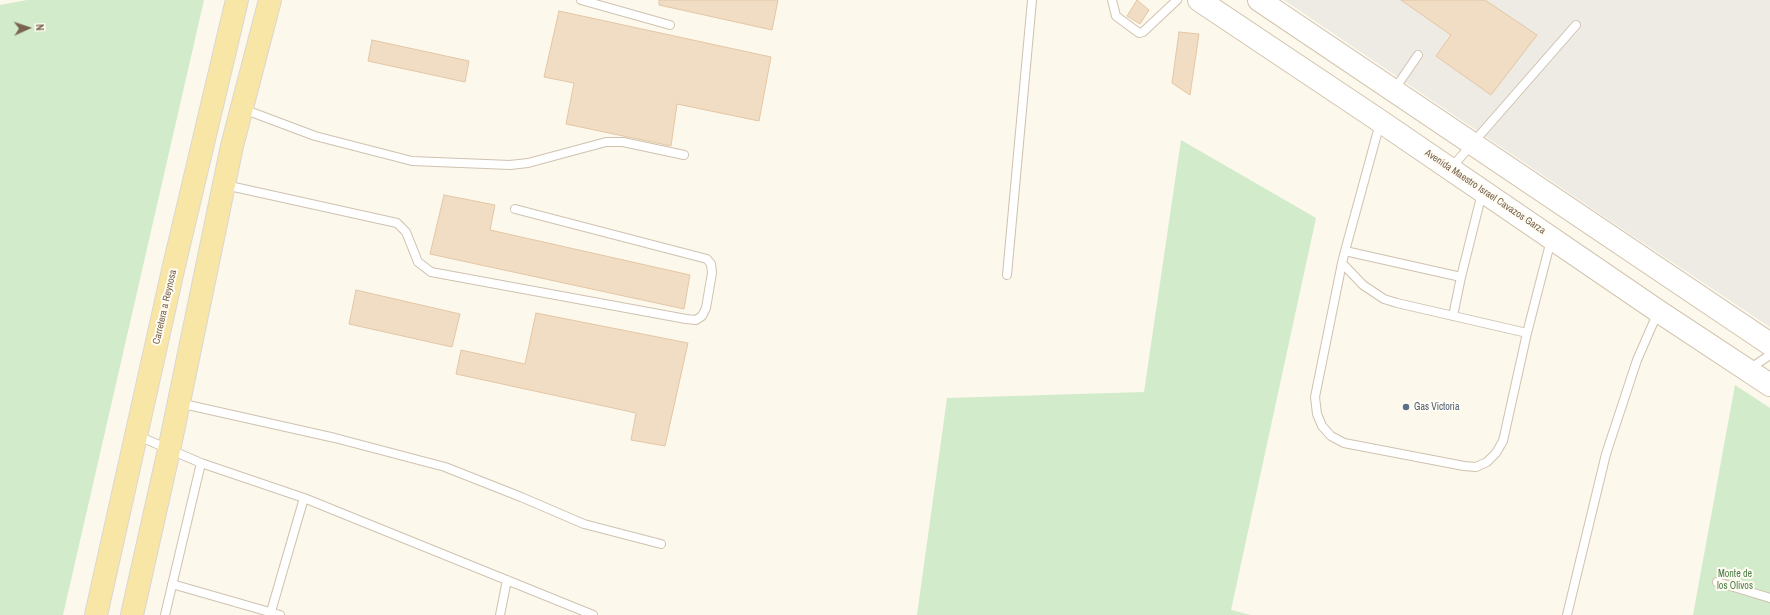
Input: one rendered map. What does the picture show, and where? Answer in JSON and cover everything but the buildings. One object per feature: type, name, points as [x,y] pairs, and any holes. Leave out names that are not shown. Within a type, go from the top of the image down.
[{"type":"main road","name":"Carretera a Reynosa","points":[[96,615],[136,435],[237,0]]},
{"type":"main road","points":[[232,146],[226,133],[226,120],[249,0]]},
{"type":"main road","points":[[132,615],[169,450],[232,146],[270,0]]},
{"type":"main road","name":"Avenida Maestro Israel Cavazos Garza","points":[[1199,0],[1332,88],[1770,386]]},
{"type":"main road","points":[[1258,40],[1268,6],[1393,92],[1472,143],[1770,344]]},
{"type":"main road","points":[[1332,88],[1349,62]]},
{"type":"lane","points":[[581,0],[670,25]]},
{"type":"lane","points":[[1007,275],[1032,0]]},
{"type":"lane","points":[[1112,0],[1116,16],[1139,33],[1143,32],[1177,0]]},
{"type":"lane","points":[[1450,169],[1576,25]]},
{"type":"lane","points":[[1393,92],[1418,55]]},
{"type":"lane","points":[[242,109],[315,136],[412,161],[510,165],[528,163],[606,142],[623,142],[684,156]]},
{"type":"lane","points":[[1380,121],[1342,263],[1315,396],[1317,414],[1322,426],[1331,436],[1344,443],[1464,466],[1476,467],[1487,462],[1496,453],[1504,441],[1527,333],[1552,238]]},
{"type":"lane","points":[[224,185],[397,223],[406,232],[418,262],[431,272],[686,319],[696,320],[702,316],[706,308],[712,273],[711,264],[707,259],[515,209]]},
{"type":"lane","points":[[1453,316],[1482,191]]},
{"type":"lane","points":[[1345,251],[1461,277]]},
{"type":"lane","points":[[1342,263],[1363,285],[1384,299],[1527,333]]},
{"type":"lane","points":[[1567,615],[1587,528],[1610,440],[1637,360],[1658,311]]},
{"type":"lane","points":[[1747,370],[1770,355]]},
{"type":"lane","points":[[178,403],[335,438],[445,467],[584,524],[661,544]]},
{"type":"lane","points":[[136,435],[202,463],[304,498],[593,615]]},
{"type":"lane","points":[[165,615],[202,463]]},
{"type":"lane","points":[[270,614],[304,498]]},
{"type":"lane","points":[[500,615],[507,580]]},
{"type":"lane","points":[[1717,582],[1770,598]]},
{"type":"lane","points":[[172,584],[270,614],[280,615]]},
{"type":"shaded area","points":[[1284,0],[1770,0],[1770,327],[1618,226]]},
{"type":"green space","points":[[27,0],[204,0],[63,615],[0,615],[0,5]]},
{"type":"green space","points":[[1181,140],[1316,218],[1231,610],[1251,615],[917,615],[947,398],[1144,392]]},
{"type":"green space","name":"Monte de los Olivos","points":[[1735,385],[1770,408],[1770,615],[1693,615]]},
{"type":"place","name":"Gas Victoria","points":[[1406,407]]}]
